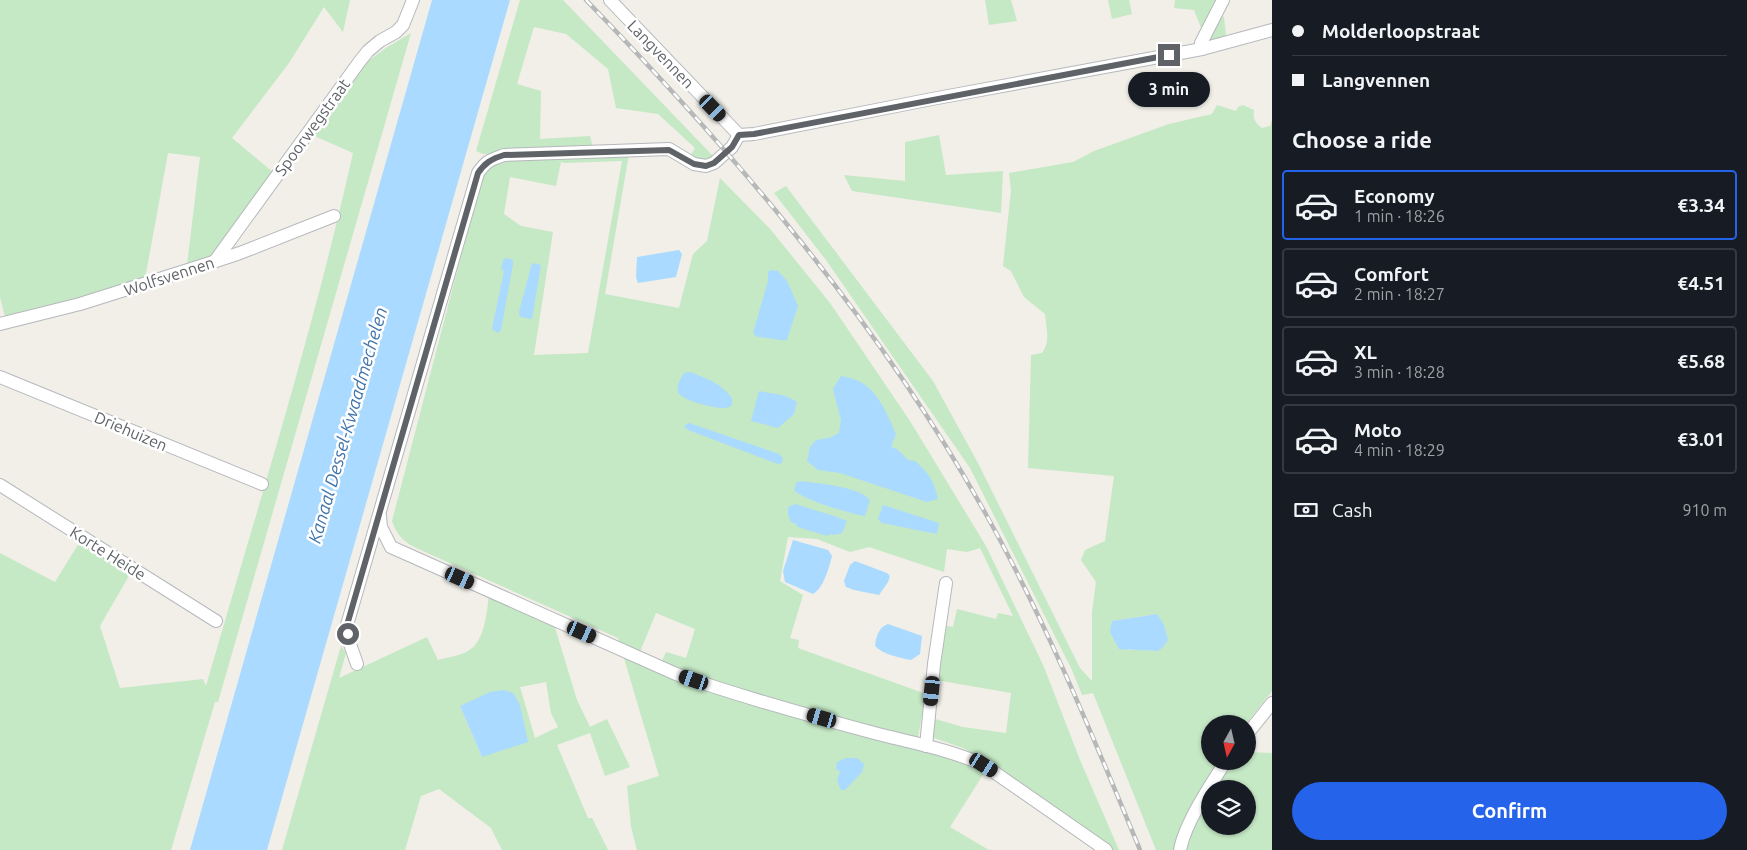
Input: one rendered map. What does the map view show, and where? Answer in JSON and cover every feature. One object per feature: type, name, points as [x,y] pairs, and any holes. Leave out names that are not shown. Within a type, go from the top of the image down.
[{"type":"street","name":"Spoorwegstraat","points":[[215,261],[364,56],[380,41],[396,32],[403,25],[413,0]]},
{"type":"street","name":"Langvennen","points":[[610,0],[739,135]]},
{"type":"street","points":[[1202,49],[1201,43],[1224,0]]},
{"type":"street","points":[[357,664],[350,644],[347,625],[478,173],[484,164],[504,155],[669,150],[694,164],[706,166],[714,163],[732,147],[739,135],[754,134],[1202,49],[1272,30]]},
{"type":"street","name":"Wolfsvennen","points":[[0,324],[80,304],[240,253],[334,216]]},
{"type":"street","name":"Driehuizen","points":[[0,377],[262,484]]},
{"type":"street","name":"Korte Heide","points":[[0,485],[216,621]]},
{"type":"street","points":[[380,516],[381,528],[391,548]]},
{"type":"street","points":[[369,551],[382,545],[391,548],[676,674],[711,686],[972,760],[984,765],[1106,850]]},
{"type":"street","points":[[926,746],[934,664],[946,583]]},
{"type":"street","points":[[1256,723],[1272,703]]},
{"type":"street","points":[[1180,850],[1189,825],[1221,770]]},
{"type":"green space","points":[[0,0],[350,0],[343,32],[324,7],[289,63],[232,138],[274,173],[215,256],[187,265],[200,157],[168,153],[145,279],[79,299],[5,317],[0,297]]},
{"type":"green space","points":[[520,0],[563,0],[714,157],[703,161],[691,155],[695,148],[658,114],[616,108],[608,69],[566,34],[534,27],[517,84],[541,91],[540,139],[590,136],[593,148],[483,154],[476,151]]},
{"type":"green space","points":[[985,0],[1011,0],[1017,21],[989,25]]},
{"type":"green space","points":[[1108,0],[1129,0],[1132,14],[1112,19]]},
{"type":"green space","points":[[1175,0],[1216,0],[1210,10],[1224,17],[1226,35],[1207,43],[1194,10],[1174,8]]},
{"type":"green space","points":[[411,33],[218,702],[215,702],[171,850],[0,850],[0,553],[55,582],[79,543],[130,574],[100,626],[120,688],[203,679],[206,686],[302,354],[353,153],[310,134],[364,64]]},
{"type":"green space","points":[[1217,105],[1236,111],[1238,107],[1243,105],[1254,110],[1255,120],[1262,128],[1270,126],[1272,120],[1272,691],[1253,715],[1201,715],[1201,770],[1256,770],[1256,752],[1272,753],[1272,850],[1156,850],[1093,693],[1082,695],[1072,670],[970,468],[826,260],[774,193],[786,186],[933,381],[979,465],[1080,668],[1092,681],[1092,612],[1096,582],[1081,560],[1085,550],[1105,541],[1114,476],[1028,468],[1031,355],[1042,353],[1045,348],[1047,334],[1045,314],[1024,297],[1011,271],[1003,266],[1011,190],[1009,173],[1073,162],[1094,151],[1169,124],[1212,114]],"holes":[[[1157,614],[1156,651],[1129,650],[1112,621]]]},
{"type":"green space","points":[[939,135],[946,175],[1003,171],[1001,213],[852,191],[844,175],[905,181],[905,142]]},
{"type":"green space","points":[[629,154],[605,294],[679,308],[693,254],[707,241],[720,178],[771,230],[830,303],[910,421],[986,546],[1044,667],[1080,760],[1119,850],[1109,850],[992,764],[963,748],[931,737],[932,718],[963,727],[1006,733],[1011,693],[936,680],[943,625],[953,627],[957,609],[996,619],[998,613],[1013,616],[980,548],[967,552],[947,549],[944,572],[869,547],[850,552],[817,539],[788,537],[780,581],[803,595],[790,638],[799,640],[798,648],[926,694],[916,748],[962,762],[984,773],[950,827],[989,850],[637,850],[631,827],[627,786],[659,776],[618,638],[414,547],[403,540],[392,521],[485,164],[509,159]],"holes":[[[622,161],[588,353],[534,355],[553,232],[521,226],[504,214],[510,177],[556,186],[561,162]],[[656,613],[695,629],[686,658],[666,652],[659,668],[637,659]]]},
{"type":"green space","points":[[489,594],[553,621],[577,700],[590,727],[607,719],[630,767],[605,776],[590,733],[557,745],[588,818],[592,818],[608,850],[502,850],[491,828],[439,789],[421,796],[405,850],[282,850],[341,646],[346,653],[339,678],[427,637],[438,660],[458,655],[474,647],[478,641],[484,626]],"holes":[[[546,682],[551,713],[558,727],[535,738],[520,687]],[[474,700],[482,757],[460,706]]]},
{"type":"water","name":"Kanaal Dessel-Kwaadmechelen","points":[[432,0],[510,0],[267,850],[190,850]]},
{"type":"water","points":[[679,250],[682,254],[676,277],[638,283],[636,277],[637,257]]},
{"type":"water","points":[[506,258],[513,260],[513,264],[501,330],[498,333],[492,329],[504,271],[501,269],[503,260]]},
{"type":"water","points":[[532,263],[541,265],[532,319],[520,317],[519,312]]},
{"type":"water","points":[[771,270],[778,271],[787,281],[798,306],[787,340],[757,337],[753,333],[768,281],[768,272]]},
{"type":"water","points":[[691,372],[722,388],[732,398],[732,405],[726,408],[714,407],[691,401],[680,395],[678,385],[680,380],[684,373]]},
{"type":"water","points":[[841,376],[864,384],[876,396],[896,434],[891,447],[897,449],[908,460],[915,461],[924,470],[933,482],[938,499],[927,502],[840,473],[818,470],[807,461],[810,447],[816,440],[829,438],[839,433],[841,420],[833,389]]},
{"type":"water","points":[[759,391],[786,396],[797,402],[794,414],[778,428],[751,421]]},
{"type":"water","points":[[689,423],[779,454],[783,458],[782,463],[778,464],[688,430],[684,426]]},
{"type":"water","points":[[800,481],[838,486],[858,492],[870,500],[865,516],[828,506],[799,494],[794,490],[796,483]]},
{"type":"water","points":[[795,504],[847,521],[842,533],[827,536],[798,527],[791,522],[788,514],[788,507]]},
{"type":"water","points":[[883,505],[939,523],[937,534],[882,523],[878,519]]},
{"type":"water","points":[[793,540],[828,550],[832,556],[823,582],[813,594],[785,582],[783,571]]},
{"type":"water","points":[[855,561],[887,573],[890,576],[879,595],[846,587],[844,581],[850,565]]},
{"type":"water","points":[[1157,614],[1164,625],[1168,640],[1162,648],[1157,651],[1119,649],[1110,632],[1112,621]]},
{"type":"water","points":[[888,624],[922,636],[920,654],[911,660],[897,657],[878,649],[875,646],[878,632]]},
{"type":"water","points":[[504,690],[513,693],[520,705],[528,742],[482,757],[460,706],[490,692]]},
{"type":"water","points":[[846,758],[857,758],[864,764],[862,772],[845,790],[841,790],[837,781],[840,771],[836,769],[837,762]]},
{"type":"railway","points":[[586,0],[750,179],[850,306],[942,439],[1006,550],[1027,592],[1086,720],[1140,850]]},
{"type":"route","points":[[348,634],[347,625],[478,173],[484,164],[504,155],[669,150],[694,164],[706,166],[714,163],[732,147],[739,135],[754,134],[1169,55]]}]
